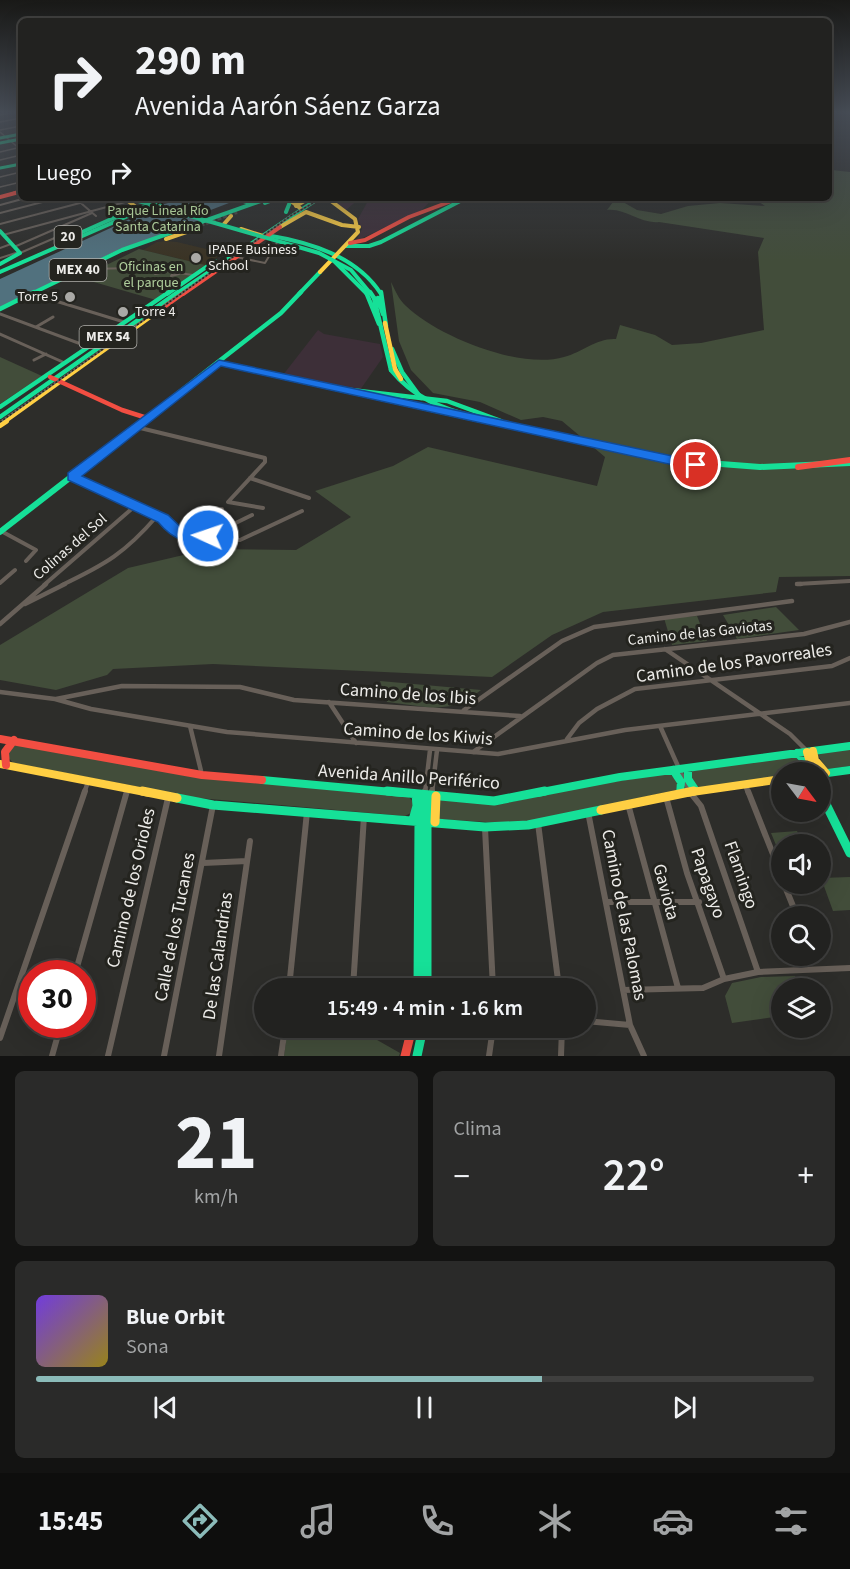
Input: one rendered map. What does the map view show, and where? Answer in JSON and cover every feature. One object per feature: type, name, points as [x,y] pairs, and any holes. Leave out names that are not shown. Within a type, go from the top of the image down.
[{"type":"main road","points":[[0,168],[18,165]]},
{"type":"main road","points":[[0,197],[18,192]]},
{"type":"main road","name":"20","points":[[0,268],[131,201]]},
{"type":"main road","points":[[53,247],[80,230],[159,201],[329,257],[360,277],[376,298],[393,369],[403,386],[421,399],[502,422]]},
{"type":"main road","name":"20","points":[[0,268],[162,201]]},
{"type":"main road","points":[[159,237],[213,221],[238,207],[238,201],[251,203],[260,201]]},
{"type":"main road","points":[[213,221],[260,201]]},
{"type":"main road","points":[[224,224],[234,214],[260,201]]},
{"type":"main road","points":[[152,242],[266,201]]},
{"type":"main road","points":[[330,201],[351,218],[358,227]]},
{"type":"main road","points":[[348,244],[371,237],[414,215],[451,201]]},
{"type":"main road","points":[[348,244],[369,246],[381,242],[460,201]]},
{"type":"main road","points":[[287,214],[294,202]]},
{"type":"main road","name":"MEX 54","points":[[0,410],[263,235],[287,214],[294,202]]},
{"type":"main road","points":[[0,425],[236,257],[263,235],[305,212],[342,225],[358,227]]},
{"type":"main road","points":[[414,215],[425,220]]},
{"type":"main road","points":[[213,221],[335,257],[340,266],[352,275],[365,290],[402,372],[426,402],[419,407]]},
{"type":"main road","name":"MEX 40","points":[[0,312],[112,254],[213,221]]},
{"type":"main road","points":[[0,531],[287,306],[348,244],[358,227]]},
{"type":"main road","name":"MEX 40","points":[[0,312],[90,269],[105,265],[152,242],[184,231]]},
{"type":"main road","points":[[0,268],[16,249],[2,233]]},
{"type":"main road","points":[[263,235],[335,257],[362,271],[381,293],[382,325]]},
{"type":"main road","name":"MEX 54","points":[[0,417],[215,261],[263,235]]},
{"type":"main road","points":[[371,237],[382,238],[381,242]]},
{"type":"main road","points":[[217,362],[285,310],[335,257]]},
{"type":"main road","points":[[211,269],[215,261]]},
{"type":"main road","points":[[0,410],[215,261]]},
{"type":"main road","points":[[327,267],[340,266]]},
{"type":"main road","points":[[352,275],[362,271]]},
{"type":"main road","points":[[390,345],[393,369]]},
{"type":"main road","points":[[217,362],[332,388],[393,398],[423,398],[458,404],[502,422]]},
{"type":"main road","points":[[51,378],[122,410],[146,418]]},
{"type":"main road","points":[[393,398],[419,407],[711,464],[784,468],[850,462]]},
{"type":"main road","points":[[71,476],[146,418]]},
{"type":"main road","name":"Avenida Anillo Periférico","points":[[0,739],[202,775],[431,796],[507,800],[620,777],[850,746]]},
{"type":"main road","points":[[14,740],[5,752],[3,765],[168,797],[213,804],[485,827],[538,823],[680,793],[771,780]]},
{"type":"main road","points":[[810,752],[812,762]]},
{"type":"main road","points":[[810,752],[817,762]]},
{"type":"main road","points":[[797,753],[805,762]]},
{"type":"main road","points":[[688,769],[688,782],[692,791]]},
{"type":"main road","points":[[676,770],[681,782],[680,793]]},
{"type":"main road","points":[[831,773],[850,770]]},
{"type":"main road","points":[[416,794],[418,978]]},
{"type":"main road","points":[[416,820],[431,796]]},
{"type":"main road","points":[[427,978],[427,822],[431,796]]},
{"type":"main road","points":[[431,796],[435,822]]},
{"type":"main road","points":[[831,814],[850,853]]},
{"type":"main road","points":[[406,1053],[410,1038]]},
{"type":"main road","points":[[418,1056],[421,1038]]},
{"type":"street","points":[[0,177],[18,173]]},
{"type":"street","points":[[0,187],[18,183]]},
{"type":"street","points":[[0,205],[18,200]]},
{"type":"street","points":[[0,213],[46,201]]},
{"type":"street","points":[[79,201],[96,216]]},
{"type":"street","points":[[0,224],[88,201]]},
{"type":"street","points":[[2,233],[130,201]]},
{"type":"street","points":[[0,258],[91,212]]},
{"type":"street","points":[[0,248],[16,249],[80,230]]},
{"type":"street","points":[[236,257],[264,264],[279,240]]},
{"type":"street","points":[[105,265],[126,269],[155,269],[155,274],[193,275]]},
{"type":"street","points":[[171,273],[186,280]]},
{"type":"street","points":[[36,295],[124,322]]},
{"type":"street","points":[[0,312],[89,347]]},
{"type":"street","points":[[36,327],[53,317]]},
{"type":"street","points":[[0,334],[65,363]]},
{"type":"street","points":[[34,360],[46,353]]},
{"type":"street","points":[[136,427],[265,458],[265,462],[229,503],[263,508]]},
{"type":"street","points":[[71,476],[167,521],[173,530],[184,537],[240,540],[302,510]]},
{"type":"street","points":[[250,478],[309,498]]},
{"type":"street","name":"Colinas del Sol","points":[[22,606],[135,506]]},
{"type":"street","points":[[173,530],[222,509]]},
{"type":"street","points":[[204,538],[252,515]]},
{"type":"street","points":[[0,624],[22,606],[118,556],[157,516]]},
{"type":"street","points":[[0,531],[36,550],[26,561]]},
{"type":"street","points":[[0,583],[15,570]]},
{"type":"street","points":[[797,584],[850,580]]},
{"type":"street","points":[[40,589],[40,594],[45,596]]},
{"type":"street","points":[[464,711],[478,698],[562,641],[594,627],[625,621],[792,601]]},
{"type":"street","name":"Camino de las Gaviotas","points":[[472,752],[520,716],[606,658],[639,651],[804,634],[850,622]]},
{"type":"street","points":[[665,649],[761,714],[799,741],[810,752]]},
{"type":"street","name":"Camino de los Pavorreales","points":[[567,739],[583,721],[625,693],[711,679],[832,666],[850,658]]},
{"type":"street","name":"Camino de los Kiwis","points":[[55,699],[109,688],[147,686],[240,687],[294,700]]},
{"type":"street","name":"Camino de los Kiwis","points":[[0,692],[55,699],[91,709],[262,736],[498,754],[567,739],[850,703]]},
{"type":"street","name":"Camino de los Ibis","points":[[294,700],[520,716]]},
{"type":"street","points":[[328,702],[357,743]]},
{"type":"street","points":[[190,726],[202,775]]},
{"type":"street","name":"Flamingo","points":[[660,726],[676,770],[702,806],[758,972]]},
{"type":"street","points":[[430,750],[431,796]]},
{"type":"street","points":[[431,796],[436,750]]},
{"type":"street","points":[[0,1038],[88,782]]},
{"type":"street","points":[[745,784],[771,849]]},
{"type":"street","points":[[79,960],[128,789]]},
{"type":"street","name":"Papagayo","points":[[666,796],[687,873],[724,979]]},
{"type":"street","name":"Camino de los Orioles","points":[[108,1056],[168,797]]},
{"type":"street","name":"Gaviota","points":[[628,803],[678,988]]},
{"type":"street","name":"Calle de los Tucanes","points":[[165,1056],[213,804]]},
{"type":"street","points":[[290,978],[307,811]]},
{"type":"street","name":"Camino de las Palomas","points":[[588,811],[630,1025],[644,1056]]},
{"type":"street","points":[[354,978],[364,816]]},
{"type":"street","points":[[538,823],[558,978]]},
{"type":"street","points":[[485,827],[493,978]]},
{"type":"street","name":"De las Calandrias","points":[[219,1056],[250,841]]},
{"type":"street","points":[[203,863],[247,861]]},
{"type":"street","points":[[606,902],[699,902]]},
{"type":"street","points":[[623,990],[710,987],[724,979],[758,972],[850,968]]},
{"type":"street","points":[[596,1022],[630,1025]]},
{"type":"street","points":[[51,1056],[56,1038]]},
{"type":"street","points":[[281,1056],[284,1038]]},
{"type":"street","points":[[489,1056],[492,1038]]},
{"type":"street","points":[[561,1056],[562,1038]]},
{"type":"street","points":[[406,1053],[418,1056]]},
{"type":"shaded area","points":[[333,201],[356,201],[346,210]]},
{"type":"shaded area","points":[[368,201],[430,201],[422,210],[356,241],[362,229],[358,219]]},
{"type":"shaded area","name":"IPADE Business School","points":[[166,241],[223,253],[194,273],[181,259],[143,250],[157,242]]},
{"type":"shaded area","points":[[318,330],[324,334],[380,344],[383,357],[360,390],[283,375]]},
{"type":"green space","points":[[832,170],[850,172],[850,576],[779,577],[776,592],[603,612],[552,635],[492,677],[213,664],[113,669],[107,675],[56,690],[0,680],[0,645],[128,568],[209,549],[296,550],[351,517],[315,491],[393,466],[428,447],[597,486],[605,457],[562,421],[543,417],[521,420],[480,402],[433,393],[411,370],[399,341],[391,282],[404,304],[438,328],[480,348],[525,359],[546,360],[564,357],[596,343],[616,339],[620,325],[655,335],[672,345],[701,343],[764,330],[758,252],[764,238],[652,222],[620,211],[607,210],[614,201],[621,201],[637,210],[661,214],[688,206],[720,203],[765,206],[758,201],[832,201]]},
{"type":"green space","name":"Oficinas en el parque","points":[[139,249],[205,265],[156,300],[80,278]]},
{"type":"green space","points":[[0,357],[42,376],[0,404]]},
{"type":"green space","points":[[776,607],[799,630],[737,639],[723,615]]},
{"type":"green space","points":[[697,616],[707,641],[672,645],[664,618]]},
{"type":"green space","points":[[380,681],[481,690],[461,705],[433,708],[387,702]]},
{"type":"green space","points":[[11,745],[39,747],[193,777],[408,796],[415,804],[413,812],[405,816],[198,798],[13,763],[7,756]]},
{"type":"green space","points":[[850,749],[850,766],[831,768],[831,762],[822,762],[816,753]]},
{"type":"green space","points":[[794,756],[801,762],[771,762],[771,777],[698,788],[692,782],[692,771]]},
{"type":"green space","points":[[669,773],[678,782],[676,790],[516,824],[439,819],[437,805],[441,799],[501,804]]},
{"type":"green space","points":[[797,831],[798,834],[771,834]]},
{"type":"green space","points":[[850,877],[850,910],[833,911],[827,894],[831,894],[831,878]]},
{"type":"green space","points":[[795,976],[796,978],[771,978],[771,1017],[732,1023],[725,996],[732,983],[761,977]]},
{"type":"green space","points":[[286,1038],[374,1038],[400,1053],[399,1056],[284,1056]]},
{"type":"water","name":"Parque Lineal Río Santa Catarina","points":[[175,201],[234,201],[195,216],[205,219],[112,253],[0,308],[0,279],[143,213],[141,211]]},
{"type":"tunnel","points":[[189,229],[237,212]]},
{"type":"railway","points":[[0,422],[292,215],[317,201]]},
{"type":"traffic: fast","points":[[0,168],[18,165]]},
{"type":"traffic: fast","points":[[138,201],[319,253],[351,270],[374,298]]},
{"type":"traffic: fast","points":[[158,201],[161,205]]},
{"type":"traffic: fast","points":[[0,272],[162,201]]},
{"type":"traffic: fast","points":[[244,201],[250,203]]},
{"type":"traffic: fast","points":[[0,309],[122,250],[261,201]]},
{"type":"traffic: fast","points":[[265,203],[270,201]]},
{"type":"traffic: fast","points":[[0,417],[247,244],[314,201]]},
{"type":"traffic: fast","points":[[346,246],[369,246],[381,242],[460,201]]},
{"type":"traffic: fast","points":[[286,212],[290,202]]},
{"type":"traffic: fast","points":[[80,233],[138,207],[157,207]]},
{"type":"traffic: fast","points":[[0,231],[20,253],[0,264]]},
{"type":"traffic: fast","points":[[266,235],[313,246],[360,270],[372,281],[383,297],[386,326]]},
{"type":"traffic: fast","points":[[0,407],[215,261]]},
{"type":"traffic: fast","points":[[334,261],[365,290],[379,324]]},
{"type":"traffic: fast","points":[[0,532],[281,313],[320,272]]},
{"type":"traffic: fast","points":[[374,298],[391,370]]},
{"type":"traffic: fast","points":[[378,298],[383,314]]},
{"type":"traffic: fast","points":[[392,349],[402,372],[421,398]]},
{"type":"traffic: fast","points":[[218,363],[478,420]]},
{"type":"traffic: fast","points":[[391,370],[408,389],[418,396],[440,407],[476,417]]},
{"type":"traffic: fast","points":[[351,390],[447,401],[501,421]]},
{"type":"traffic: fast","points":[[669,460],[760,467],[850,463]]},
{"type":"traffic: fast","points":[[262,780],[494,801],[620,777],[850,746]]},
{"type":"traffic: fast","points":[[797,753],[805,762]]},
{"type":"traffic: fast","points":[[688,769],[688,779],[696,791]]},
{"type":"traffic: fast","points":[[673,770],[681,782],[680,793]]},
{"type":"traffic: fast","points":[[831,773],[850,770]]},
{"type":"traffic: fast","points":[[413,820],[417,806],[416,794]]},
{"type":"traffic: fast","points":[[418,978],[419,821],[425,795]]},
{"type":"traffic: fast","points":[[427,978],[427,822],[432,796]]},
{"type":"traffic: fast","points":[[177,798],[213,805],[485,827],[528,825],[601,810]]},
{"type":"traffic: fast","points":[[831,814],[850,853]]},
{"type":"traffic: fast","points":[[417,1056],[421,1038]]},
{"type":"traffic: slow","points":[[128,201],[136,207]]},
{"type":"traffic: slow","points":[[291,201],[300,208]]},
{"type":"traffic: slow","points":[[296,206],[304,201]]},
{"type":"traffic: slow","points":[[320,272],[358,232],[355,219],[331,201]]},
{"type":"traffic: slow","points":[[280,227],[306,212],[342,225],[359,227]]},
{"type":"traffic: slow","points":[[224,224],[231,216]]},
{"type":"traffic: slow","points":[[166,239],[198,228]]},
{"type":"traffic: slow","points":[[241,229],[266,237]]},
{"type":"traffic: slow","points":[[0,425],[157,312]]},
{"type":"traffic: slow","points":[[385,323],[395,369]]},
{"type":"traffic: slow","points":[[395,369],[401,379]]},
{"type":"traffic: slow","points":[[476,417],[669,460]]},
{"type":"traffic: slow","points":[[813,751],[817,762]]},
{"type":"traffic: slow","points":[[807,752],[810,762]]},
{"type":"traffic: slow","points":[[0,764],[177,798]]},
{"type":"traffic: slow","points":[[601,810],[689,792],[771,781]]},
{"type":"traffic: slow","points":[[435,822],[436,796]]},
{"type":"traffic: jam","points":[[0,197],[18,192]]},
{"type":"traffic: jam","points":[[350,243],[365,240],[409,217],[449,202]]},
{"type":"traffic: jam","points":[[157,312],[280,227]]},
{"type":"traffic: jam","points":[[50,377],[122,410],[147,418]]},
{"type":"traffic: jam","points":[[798,467],[850,460]]},
{"type":"traffic: jam","points":[[0,739],[202,775],[262,780]]},
{"type":"traffic: jam","points":[[6,765],[5,752],[14,740]]},
{"type":"traffic: jam","points":[[405,1056],[410,1038]]},
{"type":"place","name":"IPADE Business School","points":[[196,258]]},
{"type":"place","name":"Torre 5","points":[[70,297]]},
{"type":"place","name":"Torre 4","points":[[123,312]]},
{"type":"route","points":[[208,536],[191,538],[177,534],[163,519],[85,481],[72,477],[219,363],[471,419],[696,465]]}]
